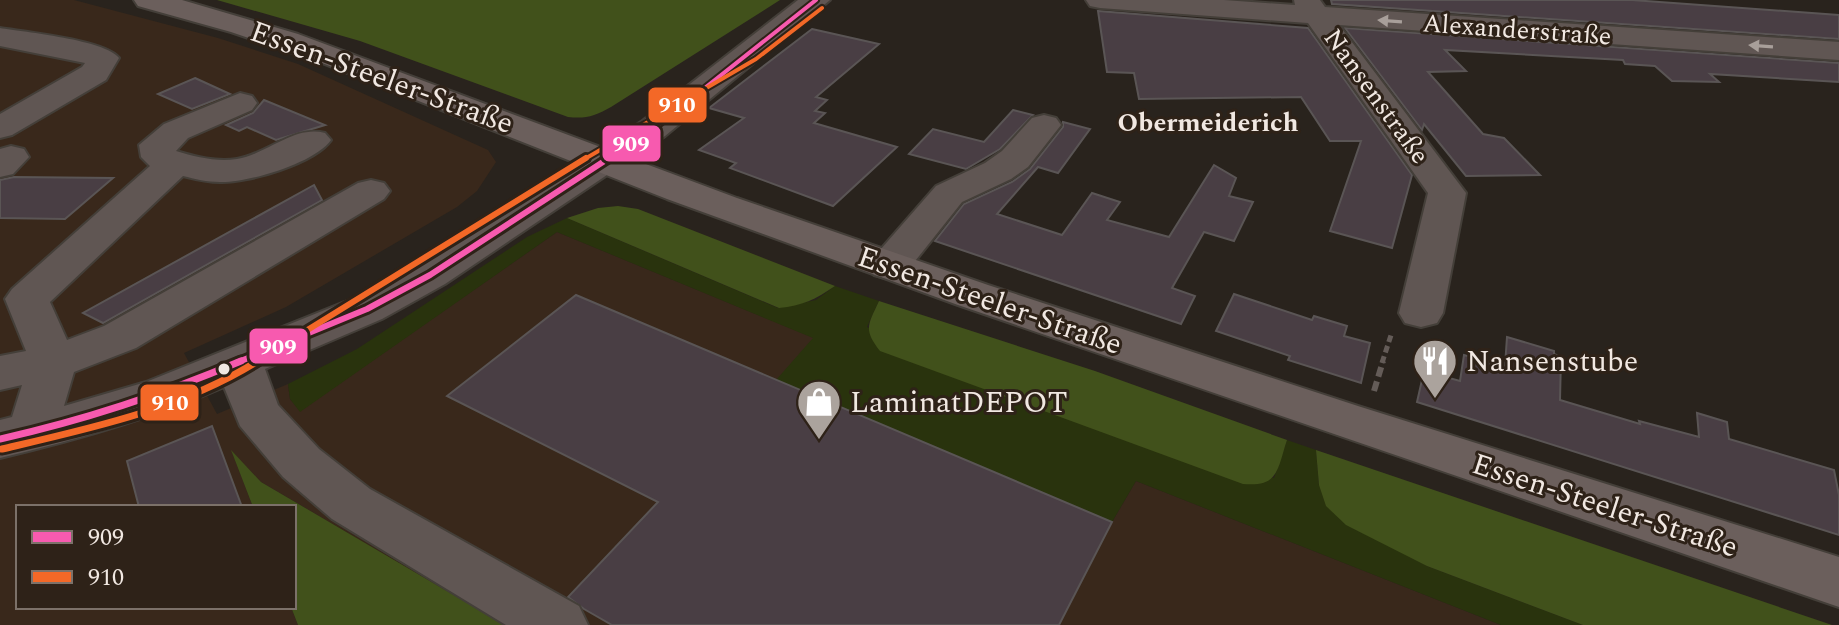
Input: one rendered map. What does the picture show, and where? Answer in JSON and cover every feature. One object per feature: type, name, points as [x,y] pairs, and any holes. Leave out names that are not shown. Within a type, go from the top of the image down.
[{"type":"main road","name":"Essen-Steeler-Straße","points":[[148,0],[200,12],[328,53],[590,156],[889,266],[1363,427],[1839,582]]},
{"type":"street","points":[[16,435],[83,420],[163,394],[367,309],[430,275],[590,156],[667,119],[816,0]]},
{"type":"street","name":"Alexanderstraße","points":[[1100,0],[1312,8],[1839,51]]},
{"type":"street","name":"Nansenstraße","points":[[1312,8],[1447,193],[1421,313]]},
{"type":"street","points":[[0,37],[103,58],[95,73],[4,150]]},
{"type":"street","points":[[240,103],[176,131],[157,145],[159,157],[204,170],[255,168],[313,140]]},
{"type":"street","points":[[889,266],[949,194],[1007,165],[1044,125]]},
{"type":"street","points":[[16,435],[53,362],[27,299],[175,163]]},
{"type":"street","points":[[0,373],[53,362],[120,337],[371,191]]},
{"type":"street","points":[[239,361],[257,413],[301,463],[351,504],[558,625]]},
{"type":"path","points":[[1363,427],[1396,320],[1421,313]]},
{"type":"shaded area","points":[[0,0],[74,0],[218,38],[298,64],[488,150],[496,162],[477,191],[457,207],[286,307],[184,353],[217,414],[288,384],[290,399],[300,411],[557,232],[814,338],[777,380],[1112,522],[1136,481],[1501,625],[505,625],[261,482],[232,452],[252,505],[16,505],[16,609],[292,609],[298,625],[0,625]]},
{"type":"green space","points":[[217,0],[780,0],[611,107],[580,118],[568,117],[360,41]]},
{"type":"green space","points":[[618,206],[638,209],[835,286],[808,301],[779,308],[567,218],[598,208]]},
{"type":"green space","points":[[567,218],[778,308],[816,300],[835,286],[879,301],[867,327],[1274,478],[1287,440],[1316,450],[1319,485],[1427,566],[1583,625],[1501,625],[1136,481],[1112,522],[776,380],[813,338],[557,232],[300,412],[290,399],[288,384],[357,349],[527,237]]},
{"type":"green space","points":[[879,301],[1095,371],[1287,440],[1278,468],[1264,483],[1243,484],[880,351],[869,332]]},
{"type":"green space","points":[[231,450],[261,482],[505,625],[298,625],[292,609],[296,609],[296,505],[252,505]]},
{"type":"green space","points":[[1316,450],[1832,625],[1583,625],[1427,566],[1346,525],[1326,506],[1319,485]]},
{"type":"building","points":[[1331,0],[1632,0],[1839,15],[1839,39],[1332,4]]},
{"type":"building","points":[[1098,11],[1308,28],[1412,175],[1392,248],[1330,231],[1361,141],[1330,141],[1301,97],[1139,99],[1134,73],[1107,72]]},
{"type":"building","points":[[1345,28],[1839,63],[1839,82],[1710,74],[1719,82],[1672,81],[1655,66],[1625,64],[1623,60],[1445,50],[1466,71],[1428,72],[1483,134],[1504,138],[1540,175],[1466,176],[1424,124],[1422,130]]},
{"type":"building","points":[[812,29],[879,44],[816,97],[827,100],[815,111],[825,113],[814,123],[897,147],[833,206],[730,168],[736,163],[699,150],[744,118],[709,108]]},
{"type":"building","points":[[195,78],[230,94],[192,109],[158,94]]},
{"type":"building","points":[[264,100],[325,125],[276,140],[247,127],[239,131],[226,125],[253,113]]},
{"type":"building","points":[[1013,110],[1033,115],[1000,149],[966,169],[909,154],[933,129],[984,142]]},
{"type":"building","points":[[1063,122],[1090,129],[1058,173],[1038,167],[997,214],[1062,235],[1092,193],[1120,202],[1107,220],[1169,237],[1214,165],[1236,178],[1229,196],[1253,202],[1234,241],[1204,232],[1172,288],[1195,296],[1181,324],[935,241],[964,204],[1012,182],[1030,169],[1063,127]]},
{"type":"building","points":[[14,177],[113,178],[65,219],[0,218],[0,180]]},
{"type":"building","points":[[314,185],[322,200],[103,323],[83,313]]},
{"type":"building","points":[[1234,294],[1312,320],[1314,316],[1347,326],[1344,336],[1370,343],[1361,383],[1288,360],[1290,356],[1216,331]]},
{"type":"building","name":"LaminatDEPOT","points":[[576,295],[1112,522],[1059,625],[612,625],[584,609],[568,597],[658,502],[447,396]]},
{"type":"building","points":[[1507,337],[1554,351],[1561,357],[1560,400],[1640,424],[1639,421],[1699,437],[1697,413],[1727,422],[1729,439],[1834,470],[1839,495],[1839,535],[1417,402],[1424,371],[1460,381],[1464,355],[1505,366]]},
{"type":"building","points":[[212,426],[241,505],[138,505],[127,461]]},
{"type":"transit line","name":"909","points":[[0,439],[83,420],[163,394],[367,309],[430,275],[653,129],[816,0]]},
{"type":"transit line","name":"910","points":[[2,449],[85,430],[166,404],[244,370],[532,189],[756,59],[822,8]]},
{"type":"place","name":"Nansenstube","points":[[1435,400]]},
{"type":"place","name":"LaminatDEPOT","points":[[819,441]]},
{"type":"district","name":"Obermeiderich","points":[[1208,122]]}]
